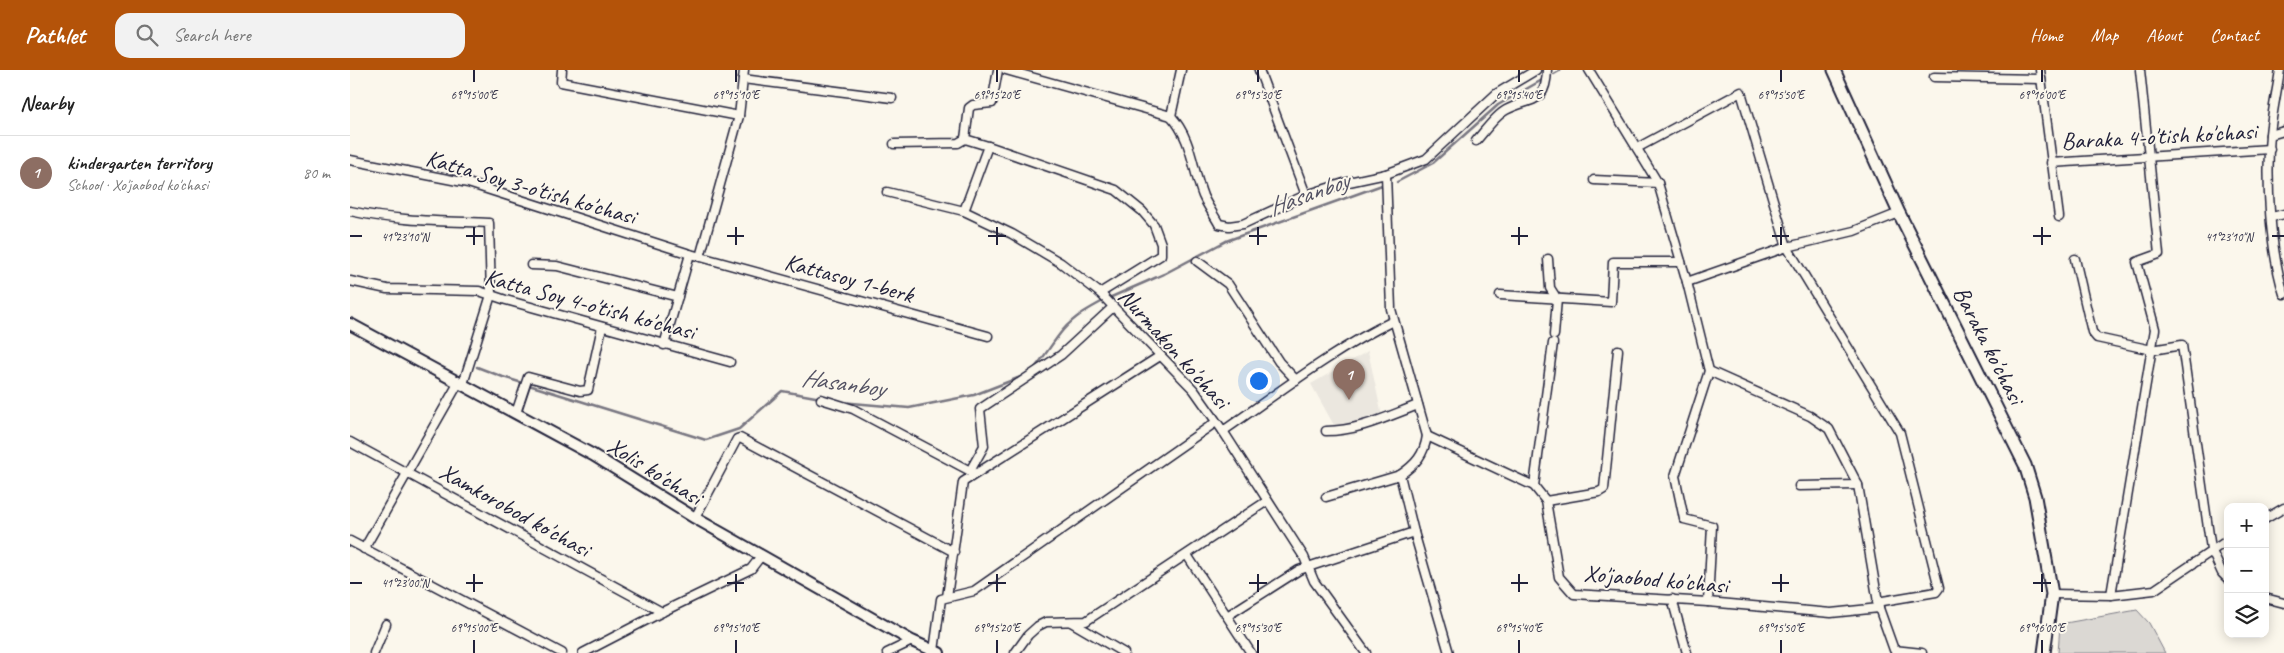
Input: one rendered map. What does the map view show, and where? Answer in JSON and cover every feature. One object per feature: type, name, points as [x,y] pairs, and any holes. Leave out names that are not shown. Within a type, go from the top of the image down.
[{"type":"main road","name":"Baraka ko'chasi","points":[[1834,70],[1899,213],[2025,465],[2035,497],[2052,594],[2044,653]]},
{"type":"street","points":[[562,70],[561,82],[739,116]]},
{"type":"street","points":[[700,257],[739,116],[744,70]]},
{"type":"street","points":[[965,139],[969,108],[973,104],[992,103],[998,70]]},
{"type":"street","points":[[1006,70],[1170,116],[1180,127],[1189,146],[1204,197],[1219,224],[1229,226],[1243,224],[1306,195],[1344,183],[1386,174],[1433,155],[1496,94],[1536,70]]},
{"type":"street","points":[[1170,116],[1182,70]]},
{"type":"street","points":[[1259,70],[1306,195]]},
{"type":"street","points":[[1476,141],[1507,109],[1534,99],[1546,85],[1547,70]]},
{"type":"street","points":[[1589,70],[1658,183],[1687,282],[1709,371],[1675,476],[1684,519],[1712,526],[1708,602]]},
{"type":"street","name":"Baraka 4-o'tish ko'chasi","points":[[2040,70],[2051,163],[2270,149]]},
{"type":"street","points":[[2111,595],[2155,330],[2137,262],[2159,254],[2140,70]]},
{"type":"street","points":[[2280,70],[2270,135],[2270,149],[2272,217],[2279,279],[2284,294]]},
{"type":"street","points":[[1934,77],[2041,79]]},
{"type":"street","points":[[743,79],[892,98]]},
{"type":"street","points":[[1638,148],[1741,92],[1787,247]]},
{"type":"street","points":[[2270,135],[2284,131]]},
{"type":"street","points":[[894,144],[958,143],[965,139],[1116,190],[1142,211],[1154,225],[1161,244],[1161,255],[1100,293]]},
{"type":"street","points":[[964,211],[988,146]]},
{"type":"street","name":"Katta Soy 3-o'tish ko'chasi","points":[[350,160],[468,183],[700,257]]},
{"type":"street","points":[[2051,163],[2059,217]]},
{"type":"street","points":[[1326,497],[1400,476],[1419,461],[1425,448],[1427,436],[1393,321],[1386,174]]},
{"type":"street","points":[[1594,180],[1658,183]]},
{"type":"street","name":"Nurmakon ko'chasi","points":[[887,192],[964,211],[1012,234],[1061,263],[1100,293],[1194,390],[1223,431],[1304,558],[1314,581],[1366,653]]},
{"type":"street","points":[[350,211],[373,216],[488,223],[491,296],[461,383],[406,472],[364,549]]},
{"type":"street","points":[[1687,282],[1787,247],[1854,231],[1899,213]]},
{"type":"street","points":[[2272,217],[2284,214]]},
{"type":"street","name":"Xo'jaobod ko'chasi","points":[[1427,436],[1534,486],[1546,501],[1559,577],[1574,594],[1708,602],[1831,613],[1936,592],[1939,584],[1900,433],[1787,247]]},
{"type":"street","points":[[664,345],[690,254]]},
{"type":"street","name":"Kattasoy 1-berk","points":[[700,257],[988,336]]},
{"type":"street","points":[[1534,486],[1557,299],[1550,288],[1548,259]]},
{"type":"street","points":[[2075,259],[2094,335],[2097,338],[2152,350],[2182,346],[2212,549],[2224,575]]},
{"type":"street","points":[[1197,261],[1228,284],[1279,362],[1296,380]]},
{"type":"street","points":[[1500,295],[1611,302],[1613,262],[1681,262]]},
{"type":"street","points":[[532,265],[557,266],[678,297]]},
{"type":"street","name":"Katta Soy 4-o'tish ko'chasi","points":[[350,281],[384,288],[479,291],[664,345],[730,362]]},
{"type":"street","points":[[973,473],[984,446],[980,409],[1061,354],[1113,307]]},
{"type":"street","points":[[1223,431],[1296,380],[1375,330],[1393,321]]},
{"type":"street","name":"Xolis ko'chasi","points":[[350,324],[593,456],[760,556],[937,652]]},
{"type":"street","points":[[516,413],[525,382],[580,391],[588,390],[602,327]]},
{"type":"street","points":[[1546,501],[1599,492],[1604,489],[1618,350]]},
{"type":"street","points":[[947,598],[963,482],[973,473],[1160,356]]},
{"type":"street","points":[[1709,371],[1810,416],[1829,429],[1858,485],[1878,605],[1894,650],[1922,653]]},
{"type":"street","points":[[820,399],[853,409],[973,473]]},
{"type":"street","points":[[1326,431],[1343,431],[1358,427],[1418,405]]},
{"type":"street","points":[[937,652],[940,599],[974,591],[1216,422]]},
{"type":"street","points":[[695,518],[737,439],[740,438],[954,552]]},
{"type":"street","name":"Xamkorobod ko'chasi","points":[[350,442],[662,612]]},
{"type":"street","points":[[1400,476],[1449,653]]},
{"type":"street","points":[[1799,486],[1858,485]]},
{"type":"street","points":[[1015,653],[1028,635],[1038,626],[1046,622],[1086,621],[1268,501]]},
{"type":"street","points":[[2269,516],[2284,508]]},
{"type":"street","points":[[1227,616],[1307,567],[1414,532]]},
{"type":"street","points":[[350,541],[562,653]]},
{"type":"street","points":[[2052,594],[2111,595],[2154,590],[2224,542]]},
{"type":"street","points":[[1187,555],[1251,653]]},
{"type":"street","points":[[583,653],[751,569],[760,556]]},
{"type":"street","points":[[2269,599],[2284,603]]},
{"type":"street","points":[[1672,600],[1687,653]]},
{"type":"street","points":[[1071,622],[1124,653]]},
{"type":"street","points":[[374,653],[386,624]]},
{"type":"street","points":[[887,653],[912,640]]},
{"type":"shaded area","points":[[1368,351],[1382,416],[1355,426],[1355,435],[1340,436],[1311,384]]},
{"type":"shaded area","points":[[2137,610],[2149,623],[2165,653],[2058,653],[2060,624]]},
{"type":"waterway","name":"Hasanboy","points":[[1554,74],[1561,70]]},
{"type":"waterway","name":"Hasanboy","points":[[1397,182],[1433,163],[1498,105],[1542,80]]},
{"type":"waterway","name":"Hasanboy","points":[[1109,298],[1164,274],[1226,241],[1382,185]]},
{"type":"waterway","name":"Hasanboy","points":[[1032,371],[1068,325],[1083,313],[1105,300]]},
{"type":"waterway","name":"Hasanboy","points":[[477,367],[503,377],[706,440],[739,429],[782,391],[821,398]]},
{"type":"waterway","name":"Hasanboy","points":[[841,402],[909,408],[974,395],[1023,376]]},
{"type":"place","name":"kindergarten territory","points":[[1349,400]]}]
